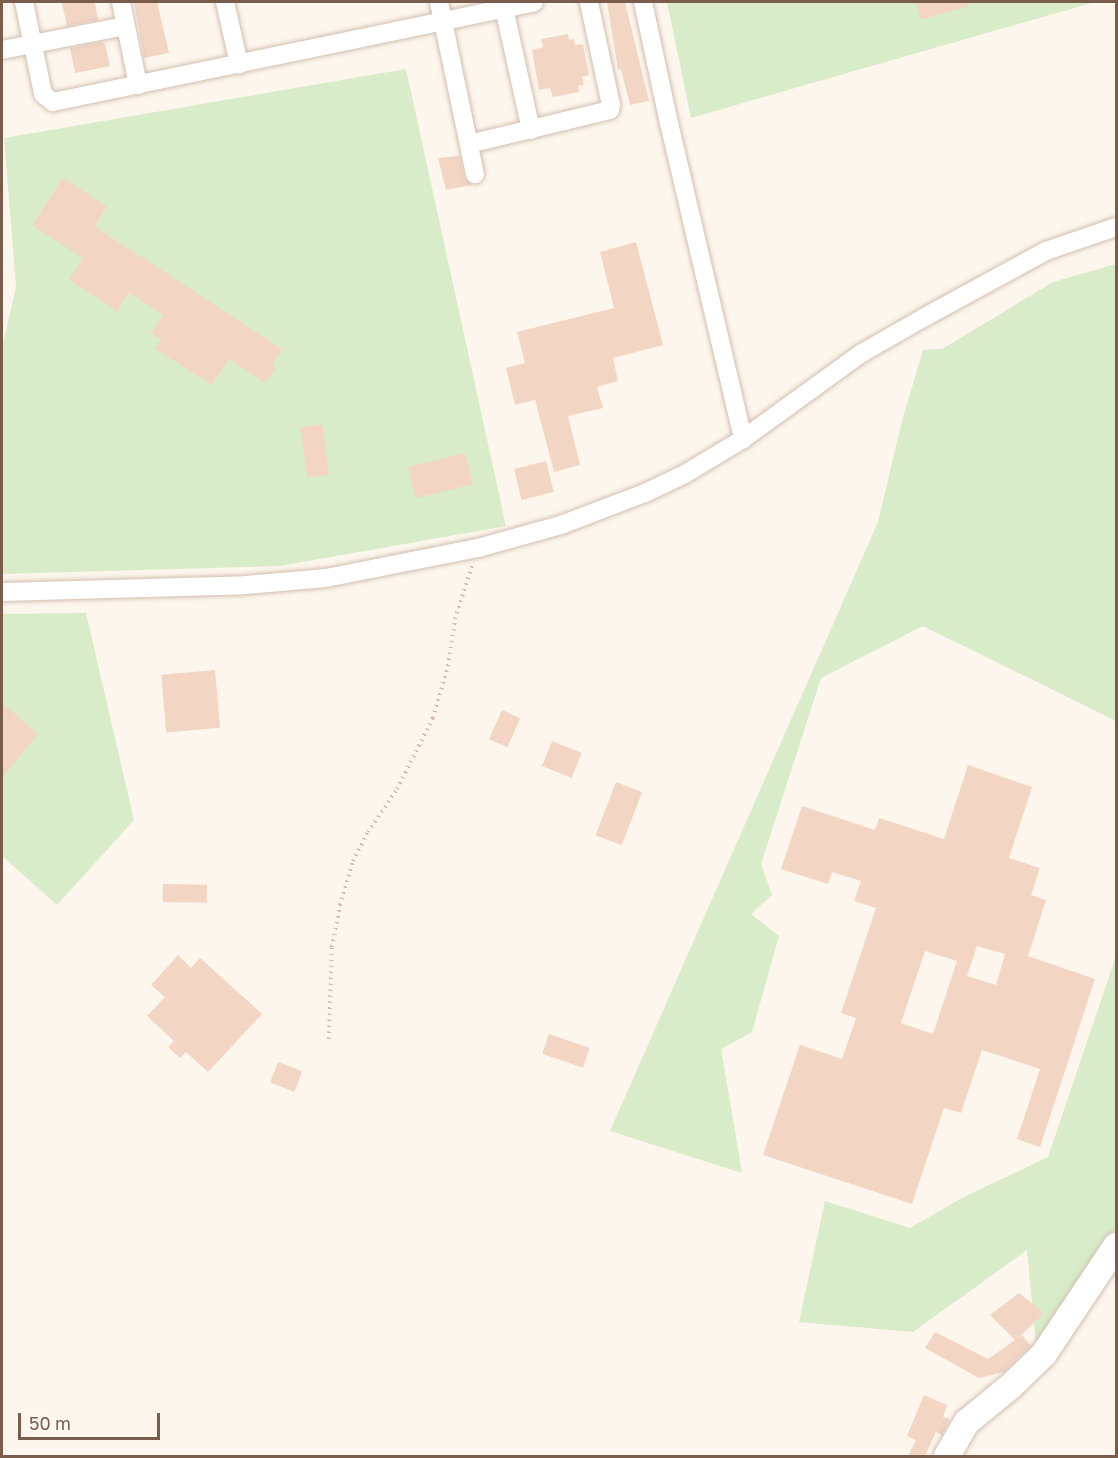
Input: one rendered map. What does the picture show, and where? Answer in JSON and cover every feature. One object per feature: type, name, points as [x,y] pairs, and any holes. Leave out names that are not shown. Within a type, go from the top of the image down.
[{"type":"street","points":[[24,2],[43,94],[53,102],[519,4],[531,130]]},
{"type":"street","points":[[121,2],[138,85]]},
{"type":"street","points":[[225,2],[239,64]]},
{"type":"street","points":[[439,2],[475,174]]},
{"type":"street","points":[[469,144],[610,110],[611,105],[589,2]]},
{"type":"street","points":[[644,2],[679,168],[743,439]]},
{"type":"street","points":[[2,50],[126,26]]},
{"type":"street","points":[[2,592],[246,585],[315,579],[478,548],[561,525],[645,493],[685,474],[743,439],[862,353],[923,318],[1046,251],[1116,227]]},
{"type":"street","points":[[947,1456],[968,1422],[1011,1386],[1044,1354],[1116,1246]]},
{"type":"path","points":[[329,1039],[332,948],[340,905],[353,861],[368,832],[398,789],[433,718],[448,666],[455,619],[478,548]]},
{"type":"green space","points":[[667,2],[1095,2],[691,118]]},
{"type":"green space","points":[[406,69],[506,526],[280,566],[2,574],[2,348],[16,287],[4,138]]},
{"type":"green space","points":[[1116,264],[1116,721],[923,626],[821,678],[761,864],[772,895],[751,914],[779,936],[752,1032],[721,1049],[742,1173],[610,1131],[878,522],[902,421],[923,350],[942,349],[1053,282]]},
{"type":"green space","points":[[86,613],[134,820],[57,905],[2,856],[2,614]]},
{"type":"green space","points":[[1116,956],[1116,1227],[1037,1355],[1027,1250],[913,1332],[799,1322],[825,1201],[910,1228],[962,1198],[1048,1157]]},
{"type":"building","points":[[95,2],[98,20],[67,26],[62,3]]},
{"type":"building","points":[[134,2],[157,2],[169,53],[144,58]]},
{"type":"building","points":[[607,2],[625,2],[649,101],[630,105],[621,69],[618,70]]},
{"type":"building","points":[[916,2],[969,2],[970,5],[921,20]]},
{"type":"building","points":[[568,34],[569,40],[574,39],[575,45],[583,44],[589,75],[582,77],[584,85],[578,86],[579,92],[553,97],[550,88],[539,90],[532,50],[543,47],[541,39]]},
{"type":"building","points":[[102,42],[105,44],[110,66],[75,73],[70,48]]},
{"type":"building","points":[[460,156],[464,177],[472,185],[446,190],[438,158]]},
{"type":"building","points":[[63,178],[107,207],[94,226],[282,349],[272,364],[276,367],[265,383],[229,359],[212,385],[155,349],[161,340],[151,333],[163,315],[129,292],[117,311],[69,280],[83,258],[32,225]]},
{"type":"building","points":[[636,242],[663,345],[613,358],[618,381],[597,387],[603,408],[568,416],[580,465],[554,472],[535,400],[515,405],[506,368],[525,363],[517,332],[614,308],[600,252]]},
{"type":"building","points":[[322,424],[329,475],[307,478],[300,427]]},
{"type":"building","points":[[465,453],[473,484],[415,498],[408,467]]},
{"type":"building","points":[[546,461],[554,492],[522,500],[514,469]]},
{"type":"building","points":[[215,670],[220,728],[166,732],[161,675]]},
{"type":"building","points":[[2,703],[38,734],[2,778]]},
{"type":"building","points":[[502,710],[520,718],[507,747],[489,739]]},
{"type":"building","points":[[552,741],[582,753],[572,778],[542,766]]},
{"type":"building","points":[[968,765],[1032,787],[1009,858],[1040,868],[1031,895],[1046,900],[1028,956],[1095,979],[1040,1147],[1017,1139],[1040,1069],[982,1050],[961,1113],[944,1108],[912,1204],[763,1155],[800,1045],[842,1059],[856,1018],[841,1013],[876,908],[854,901],[861,881],[832,872],[828,884],[781,869],[802,806],[875,830],[879,818],[944,839]],"holes":[[[977,946],[1005,954],[996,985],[967,976]],[[925,951],[957,961],[933,1034],[901,1023]]]},
{"type":"building","points":[[616,782],[642,792],[622,845],[596,835]]},
{"type":"building","points":[[163,884],[207,885],[207,903],[163,902]]},
{"type":"building","points":[[178,955],[191,968],[200,958],[262,1014],[208,1072],[186,1052],[180,1058],[168,1047],[174,1041],[147,1016],[165,997],[151,985]]},
{"type":"building","points":[[549,1034],[590,1048],[583,1068],[542,1054]]},
{"type":"building","points":[[278,1062],[302,1071],[294,1092],[270,1083]]},
{"type":"building","points":[[1019,1293],[1044,1313],[1017,1339],[1022,1335],[1031,1346],[1004,1372],[979,1378],[925,1348],[935,1332],[988,1359],[1015,1340],[990,1315]]},
{"type":"building","points":[[924,1395],[947,1405],[943,1417],[950,1419],[942,1435],[936,1432],[925,1456],[908,1456],[916,1440],[907,1436]]}]
